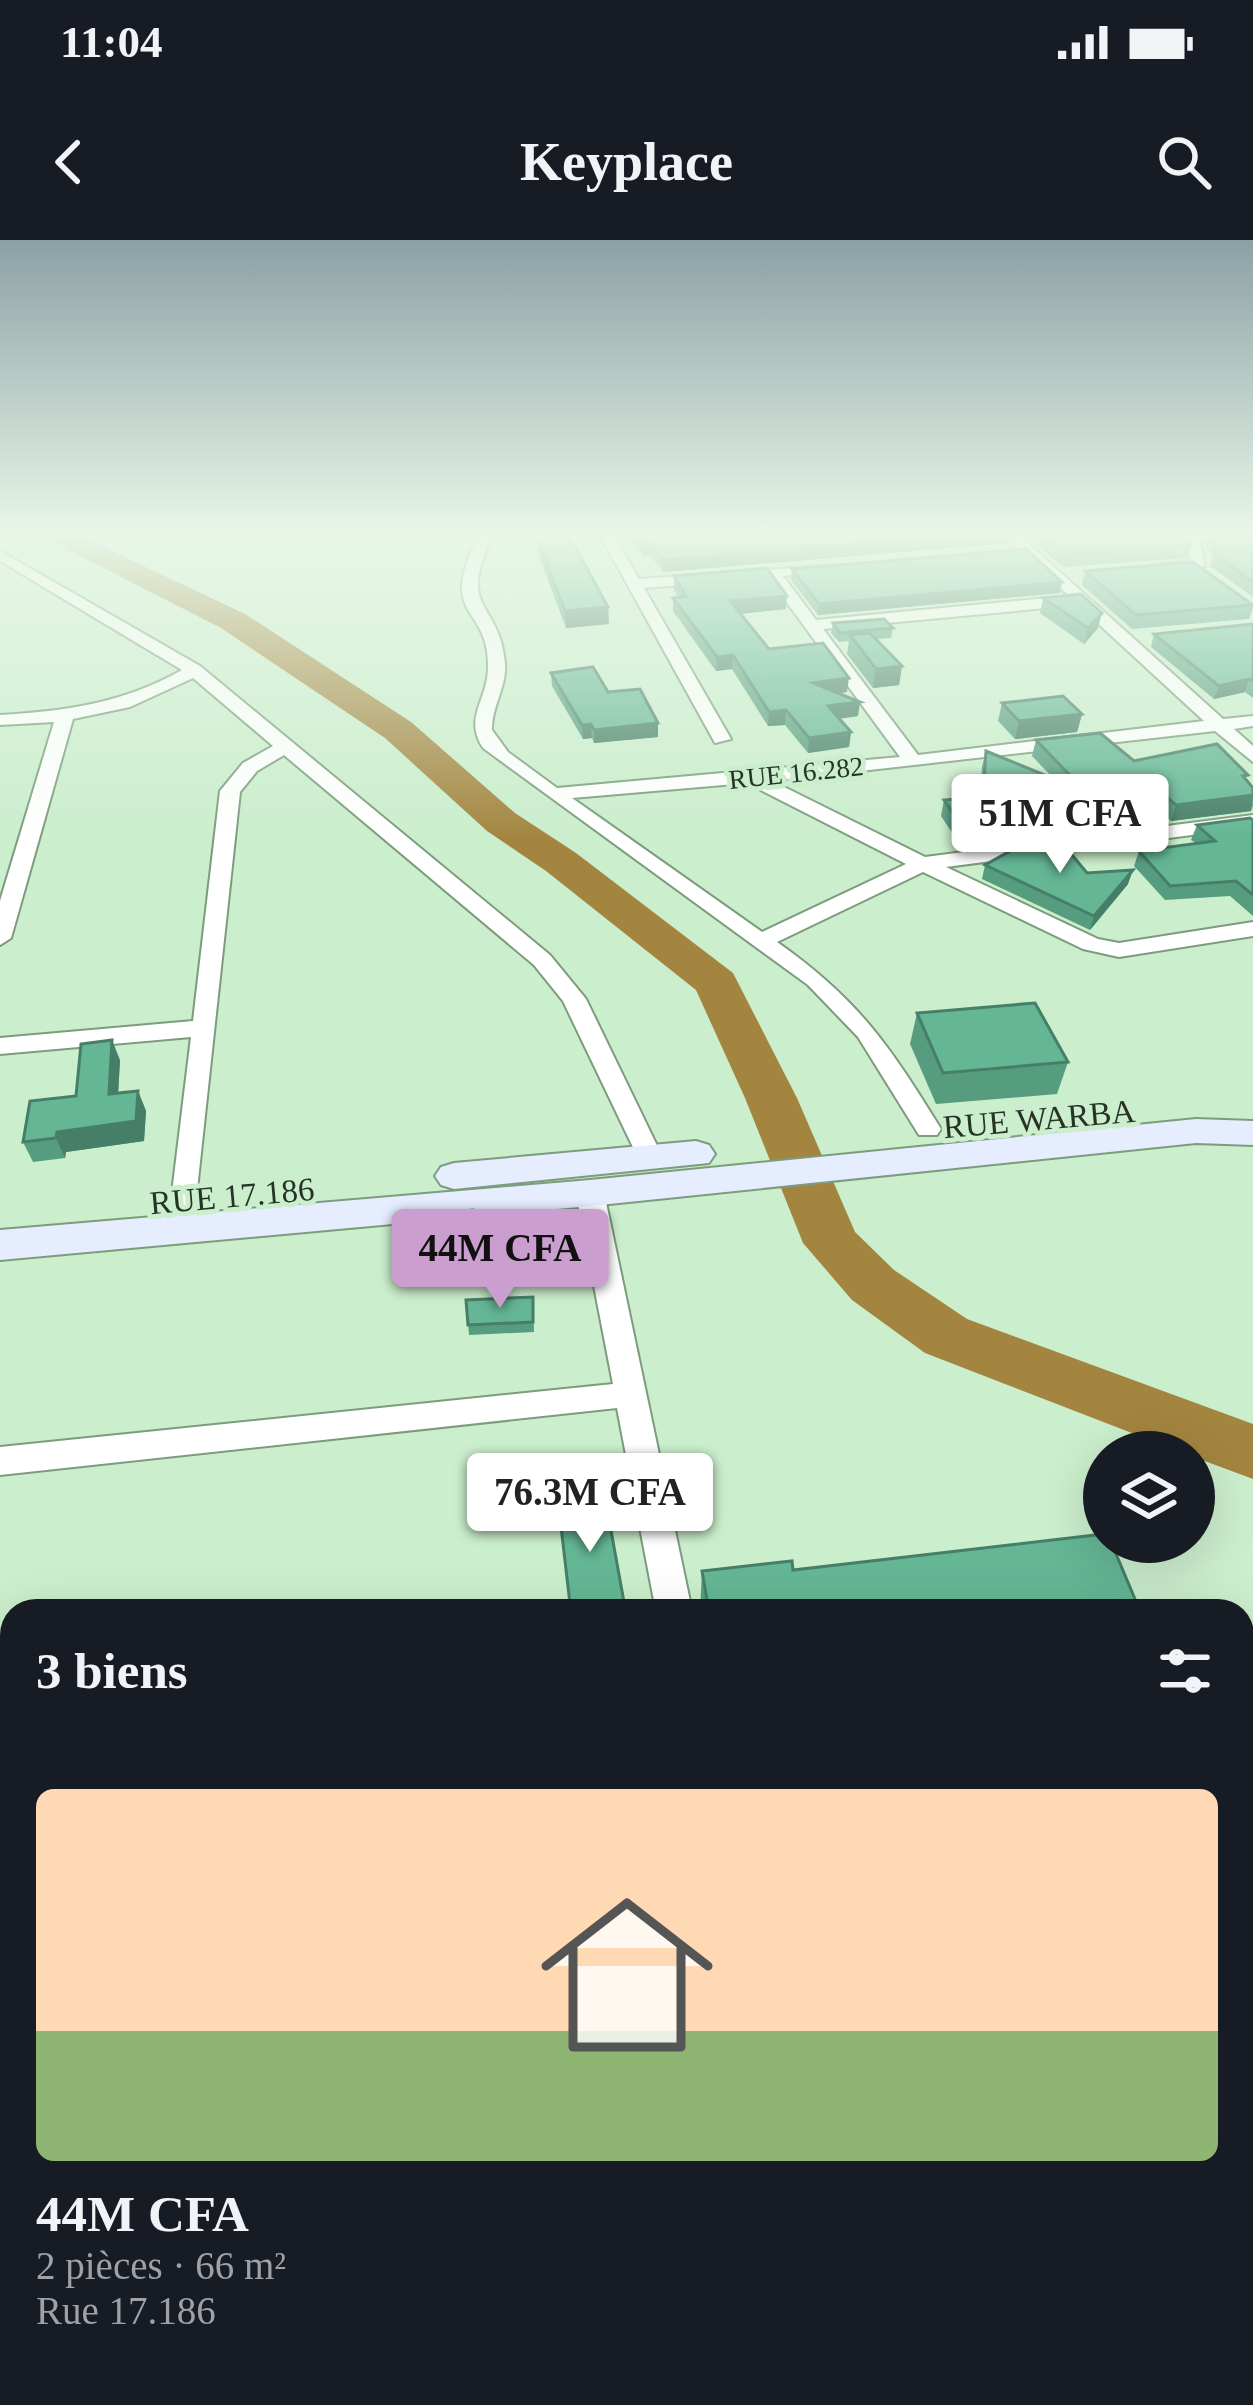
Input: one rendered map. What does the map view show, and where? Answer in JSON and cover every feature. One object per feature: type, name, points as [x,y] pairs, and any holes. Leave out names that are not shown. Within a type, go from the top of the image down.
[{"type":"main road","name":"RUE WARBA","points":[[830,1154],[928,1129],[1150,1110],[1253,1108]]},
{"type":"main road","points":[[0,1245],[590,1193],[830,1154],[1196,1131],[1253,1133]]},
{"type":"main road","name":"RUE 17.186","points":[[0,1217],[650,1158],[754,1163]]},
{"type":"street","points":[[137,638],[194,670],[542,960],[574,999],[650,1158]]},
{"type":"street","points":[[485,638],[497,664],[482,729],[499,754],[816,980],[867,1031],[928,1129]]},
{"type":"street","points":[[664,638],[722,739]]},
{"type":"street","points":[[820,638],[913,761]]},
{"type":"street","points":[[1129,639],[1139,638]]},
{"type":"street","points":[[1129,639],[1253,755]]},
{"type":"street","points":[[0,720],[65,717],[136,703],[194,670]]},
{"type":"street","points":[[0,938],[65,717]]},
{"type":"street","name":"RUE 16.282","points":[[553,794],[752,778],[1253,721]]},
{"type":"street","points":[[185,1201],[230,791],[250,767],[288,745]]},
{"type":"street","points":[[752,778],[1090,944],[1119,950],[1253,929]]},
{"type":"street","points":[[763,940],[923,864],[1253,821]]},
{"type":"street","points":[[0,1046],[203,1028]]},
{"type":"street","points":[[590,1193],[672,1599]]},
{"type":"street","points":[[0,1461],[634,1394]]},
{"type":"building","points":[[703,638],[760,638],[769,649],[823,643],[849,678],[813,683],[860,702],[828,706],[851,732],[809,738],[786,710],[769,712],[733,655],[717,657]]},
{"type":"building","points":[[852,638],[875,638],[902,666],[876,669]]},
{"type":"building","points":[[1159,638],[1253,638],[1253,681],[1219,686]]},
{"type":"building","points":[[593,667],[608,692],[640,689],[658,723],[594,730],[591,724],[582,725],[551,673]]},
{"type":"building","points":[[1063,696],[1082,714],[1019,721],[1002,703]]},
{"type":"building","points":[[1100,733],[1134,761],[1217,744],[1248,775],[1243,776],[1253,795],[1176,805],[1159,790],[1064,799],[1080,812],[961,824],[944,800],[983,797],[986,751],[1086,792],[1036,740]]},
{"type":"building","points":[[1250,818],[1253,895],[1236,881],[1170,886],[1139,851],[1215,841],[1197,825]]},
{"type":"building","points":[[1062,843],[1087,873],[1133,870],[1094,916],[985,865],[1014,849]]},
{"type":"building","points":[[1035,1003],[1068,1062],[943,1073],[917,1013]]},
{"type":"building","points":[[112,1040],[109,1094],[138,1091],[136,1121],[57,1132],[56,1138],[23,1142],[30,1101],[76,1096],[81,1044]]},
{"type":"building","points":[[473,1210],[479,1243],[398,1250],[398,1216]]},
{"type":"building","points":[[533,1297],[533,1322],[468,1325],[466,1300]]},
{"type":"building","points":[[606,1503],[623,1599],[569,1599],[559,1509]]},
{"type":"building","points":[[1083,1536],[1083,1563],[1120,1563],[1135,1599],[707,1599],[702,1571],[792,1561],[793,1570]]},
{"type":"waterway","points":[[259,638],[398,730],[501,822],[561,862],[716,983],[771,1098],[831,1243],[873,1285],[946,1336],[1253,1452]]}]
